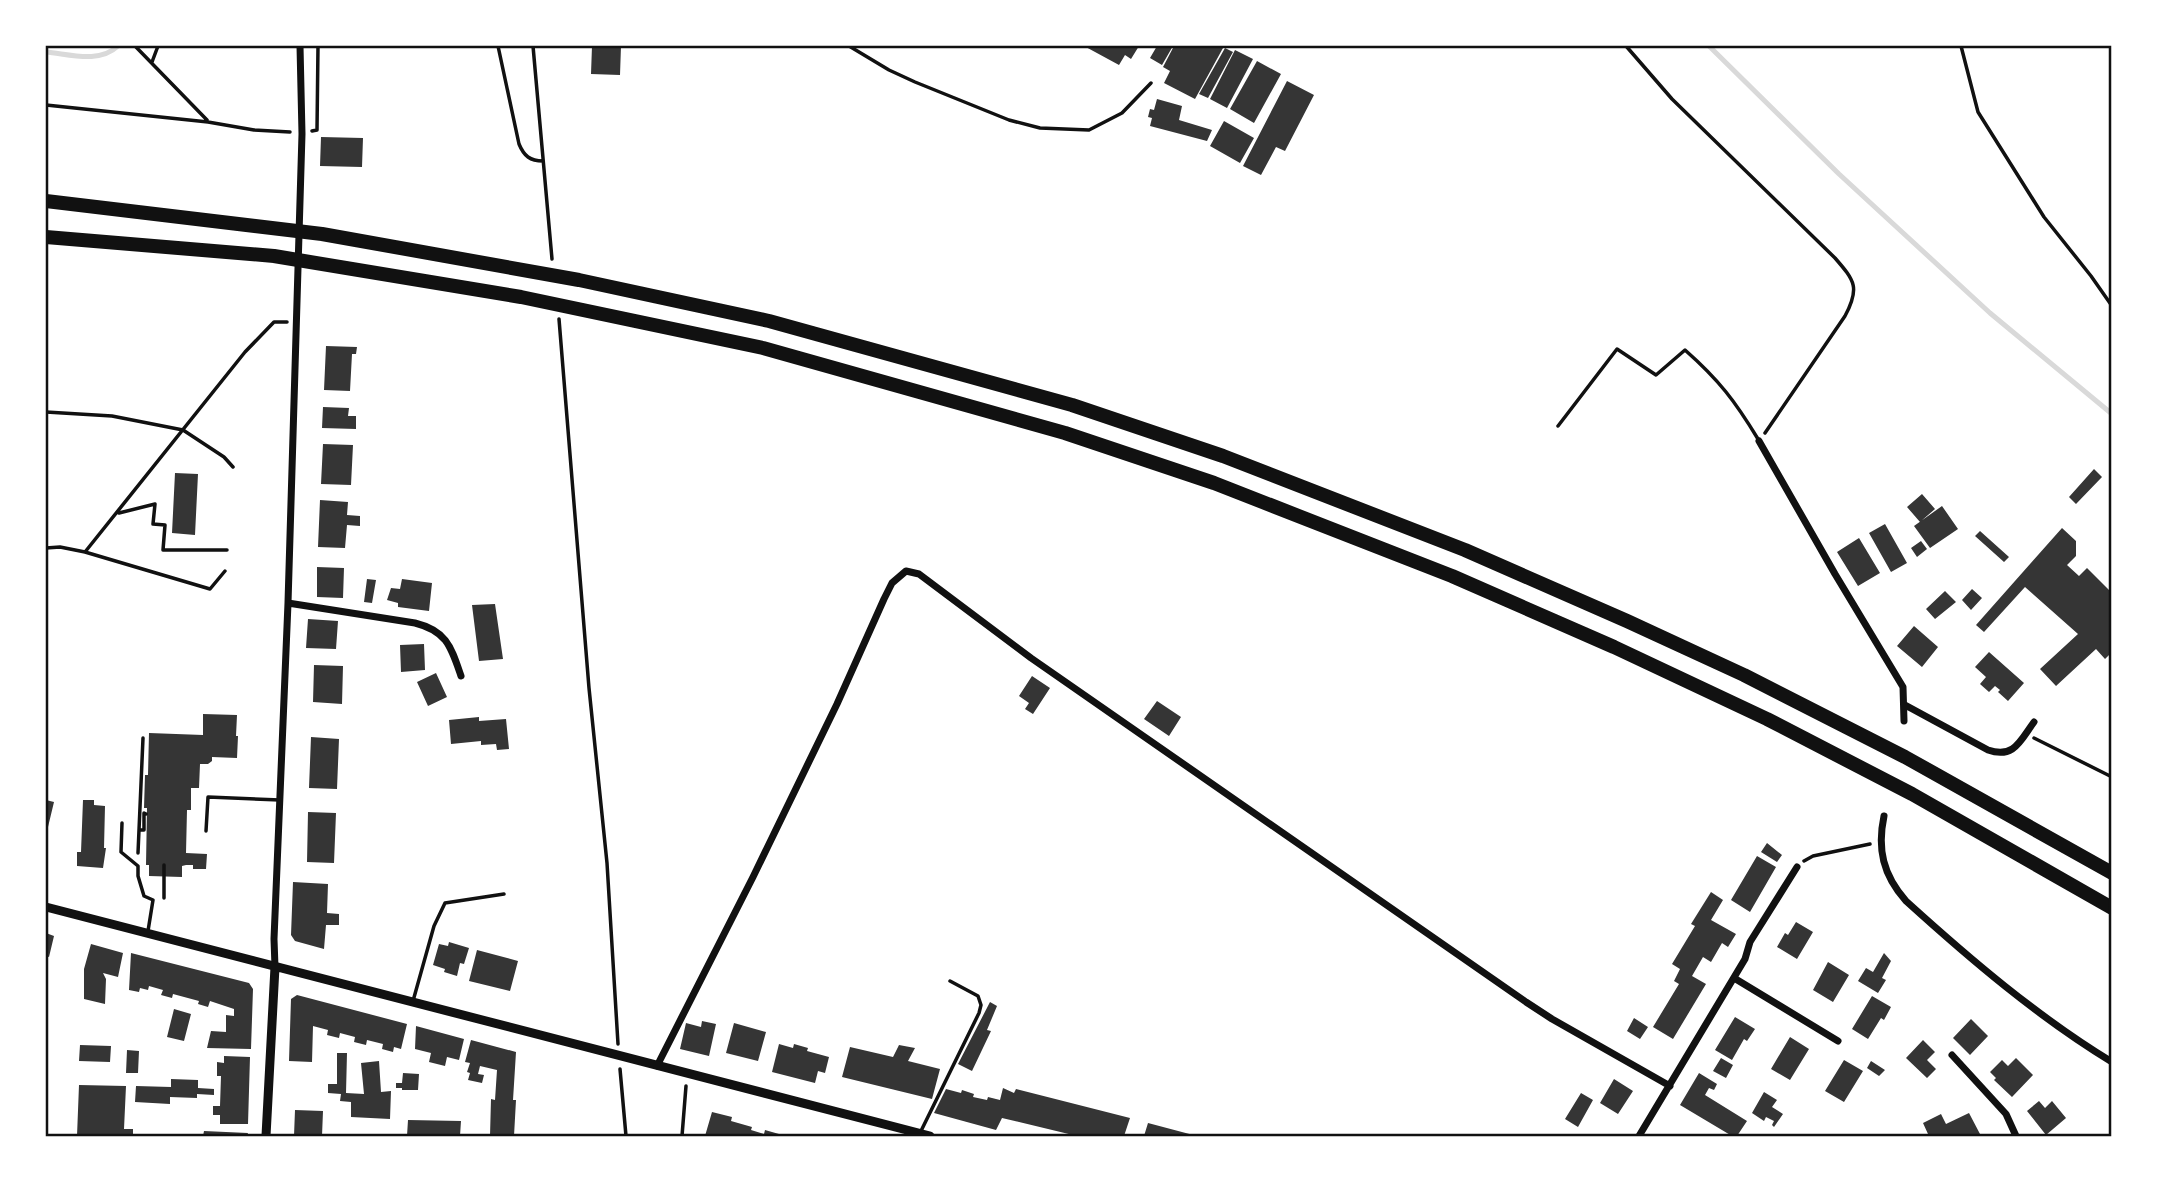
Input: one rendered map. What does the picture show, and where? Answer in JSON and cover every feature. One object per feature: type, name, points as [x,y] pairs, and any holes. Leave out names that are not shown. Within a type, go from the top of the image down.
[{"type":"highway","points":[[46,201],[273,227],[520,268],[769,321],[1072,405],[1223,456],[1465,550],[1744,675],[1905,757],[2112,873]]},
{"type":"highway","points":[[46,237],[274,256],[585,309],[763,348],[1065,433],[1214,483],[1452,576],[1614,647],[1767,719],[1912,794],[2112,908]]},
{"type":"street","points":[[266,1136],[288,603],[302,134],[300,46]]},
{"type":"street","points":[[1759,441],[1903,687],[1904,721]]},
{"type":"street","points":[[656,1065],[753,877],[892,583],[906,571],[919,574],[1031,658],[1526,1002],[1670,1086]]},
{"type":"street","points":[[288,603],[427,627],[446,640],[461,676]]},
{"type":"street","points":[[1905,705],[1999,754],[2009,752],[2018,745],[2034,723]]},
{"type":"street","points":[[1884,816],[1880,843],[1883,859],[1892,885],[1906,901],[2026,1002],[2112,1062]]},
{"type":"street","points":[[1639,1136],[1797,867]]},
{"type":"street","points":[[46,907],[930,1136]]},
{"type":"street","points":[[1734,978],[1838,1041]]},
{"type":"street","points":[[1952,1055],[2006,1114],[2016,1136]]},
{"type":"lane","points":[[849,46],[868,59],[915,82],[1009,120],[1040,128],[1089,130],[1122,113],[1151,83]]},
{"type":"lane","points":[[1558,426],[1617,349],[1656,376],[1685,350],[1712,373],[1733,398],[1759,441]]},
{"type":"lane","points":[[206,831],[208,797],[280,800]]},
{"type":"lane","points":[[122,823],[121,852],[138,866],[144,896],[153,900],[148,933]]},
{"type":"lane","points":[[412,1003],[434,926],[445,903],[504,894]]},
{"type":"lane","points":[[919,1134],[981,1005],[978,996],[950,981]]},
{"type":"path","points":[[135,46],[208,122]]},
{"type":"path","points":[[152,62],[158,46]]},
{"type":"path","points":[[46,105],[302,134],[317,130],[318,46]]},
{"type":"path","points":[[498,46],[519,144],[529,158],[543,161]]},
{"type":"path","points":[[533,46],[553,265]]},
{"type":"path","points":[[1626,46],[1677,104],[1835,258],[1847,271],[1854,287],[1854,300],[1845,316],[1759,441]]},
{"type":"path","points":[[1961,46],[1978,112],[2044,217],[2112,306]]},
{"type":"path","points":[[558,317],[589,688],[607,863],[618,1048]]},
{"type":"path","points":[[85,552],[216,387],[274,322],[296,322]]},
{"type":"path","points":[[46,412],[112,416],[183,430],[224,457],[233,467]]},
{"type":"path","points":[[117,513],[155,504],[153,524],[165,525],[163,550],[227,550]]},
{"type":"path","points":[[46,548],[60,547],[85,552],[210,589],[226,571]]},
{"type":"path","points":[[2026,734],[2112,777]]},
{"type":"path","points":[[138,866],[143,738]]},
{"type":"path","points":[[139,830],[144,830],[144,813],[146,814]]},
{"type":"path","points":[[1797,867],[1814,856],[1880,843]]},
{"type":"path","points":[[164,865],[164,887]]},
{"type":"path","points":[[620,1060],[626,1136]]},
{"type":"path","points":[[682,1136],[689,1074]]},
{"type":"building","points":[[592,46],[621,46],[620,75],[591,74]]},
{"type":"building","points":[[1084,46],[1139,46],[1131,59],[1125,55],[1119,65]]},
{"type":"building","points":[[1157,46],[1173,46],[1162,65],[1150,58]]},
{"type":"building","points":[[1174,46],[1223,48],[1195,99],[1164,83],[1170,71],[1163,67]]},
{"type":"building","points":[[1225,48],[1233,52],[1208,98],[1199,94]]},
{"type":"building","points":[[1235,50],[1253,59],[1227,108],[1210,99]]},
{"type":"building","points":[[1257,61],[1281,74],[1254,123],[1230,109]]},
{"type":"building","points":[[1287,81],[1314,95],[1285,151],[1276,147],[1261,175],[1243,166]]},
{"type":"building","points":[[1157,99],[1182,106],[1179,120],[1212,130],[1207,141],[1150,126],[1150,109],[1154,110]]},
{"type":"building","points":[[1224,121],[1254,138],[1240,163],[1210,146]]},
{"type":"building","points":[[321,137],[363,138],[362,167],[320,166]]},
{"type":"building","points":[[326,346],[357,347],[356,354],[352,354],[350,391],[324,390]]},
{"type":"building","points":[[323,407],[349,408],[348,416],[356,416],[356,429],[322,428]]},
{"type":"building","points":[[323,444],[353,445],[351,485],[321,484]]},
{"type":"building","points":[[2094,469],[2102,477],[2076,504],[2069,497]]},
{"type":"building","points":[[175,473],[198,474],[195,535],[172,533]]},
{"type":"building","points":[[1922,494],[1935,509],[1920,522],[1907,507]]},
{"type":"building","points":[[320,500],[348,502],[347,515],[360,516],[360,526],[347,525],[345,548],[318,547]]},
{"type":"building","points":[[1942,506],[1958,529],[1930,548],[1914,526]]},
{"type":"building","points":[[1885,524],[1907,563],[1891,572],[1869,533]]},
{"type":"building","points":[[2062,528],[2076,541],[2076,556],[2067,565],[2079,576],[2087,568],[2111,592],[2111,653],[2105,659],[2096,649],[2056,686],[2040,669],[2078,634],[2025,587],[1984,632],[1976,625]]},
{"type":"building","points":[[1980,531],[2009,557],[2004,562],[1975,536]]},
{"type":"building","points":[[1859,538],[1880,573],[1858,586],[1837,552]]},
{"type":"building","points":[[1921,541],[1927,549],[1917,557],[1911,548]]},
{"type":"building","points":[[317,567],[344,568],[343,598],[317,597]]},
{"type":"building","points":[[367,579],[376,580],[372,603],[364,602]]},
{"type":"building","points":[[402,579],[432,583],[429,611],[398,607],[398,603],[387,600],[391,588],[400,589]]},
{"type":"building","points":[[1972,589],[1982,598],[1971,610],[1962,600]]},
{"type":"building","points":[[1945,591],[1956,602],[1935,619],[1926,609]]},
{"type":"building","points":[[495,604],[503,659],[479,661],[472,605]]},
{"type":"building","points":[[308,619],[338,621],[336,649],[306,648]]},
{"type":"building","points":[[1914,626],[1938,647],[1922,667],[1897,646]]},
{"type":"building","points":[[424,644],[425,670],[401,672],[400,645]]},
{"type":"building","points":[[1989,652],[2024,683],[2008,701],[1995,686],[1989,692],[1980,684],[1986,677],[1975,667]]},
{"type":"building","points":[[314,665],[343,666],[342,704],[313,702]]},
{"type":"building","points":[[436,673],[447,697],[428,706],[417,682]]},
{"type":"building","points":[[1032,676],[1050,688],[1033,714],[1025,709],[1029,703],[1019,696]]},
{"type":"building","points":[[1157,701],[1181,717],[1169,736],[1144,719]]},
{"type":"building","points":[[203,714],[237,715],[238,736],[237,758],[212,757],[208,764],[200,764],[199,788],[191,788],[191,810],[187,810],[186,853],[207,854],[206,869],[193,869],[193,865],[186,865],[182,866],[182,877],[149,876],[149,865],[146,865],[147,808],[144,808],[149,733],[203,735]]},
{"type":"building","points":[[479,717],[479,721],[506,719],[509,749],[497,750],[496,744],[481,745],[481,741],[451,744],[449,720]]},
{"type":"building","points":[[311,737],[339,739],[337,789],[309,788]]},
{"type":"building","points":[[46,800],[54,802],[48,827],[46,827]]},
{"type":"building","points":[[83,800],[94,800],[94,805],[105,806],[106,848],[103,868],[77,866],[77,852],[81,852]]},
{"type":"building","points":[[308,812],[336,813],[334,863],[307,862]]},
{"type":"building","points":[[1767,843],[1782,855],[1777,862],[1761,852]]},
{"type":"building","points":[[1757,856],[1776,867],[1750,912],[1731,900]]},
{"type":"building","points":[[293,882],[328,884],[327,913],[339,914],[339,925],[326,925],[324,949],[295,941],[291,935]]},
{"type":"building","points":[[1711,892],[1723,900],[1711,920],[1736,934],[1728,947],[1722,943],[1711,962],[1703,957],[1692,976],[1706,984],[1673,1039],[1653,1027],[1679,984],[1674,981],[1680,969],[1672,964],[1695,926],[1691,924]]},
{"type":"building","points":[[1796,922],[1813,932],[1797,959],[1777,947],[1785,933],[1788,935]]},
{"type":"building","points":[[46,933],[54,936],[49,957],[46,956]]},
{"type":"building","points":[[449,942],[469,948],[464,964],[460,963],[457,976],[433,965],[439,944],[448,946]]},
{"type":"building","points":[[91,944],[123,953],[118,977],[103,973],[106,979],[105,1004],[84,999],[84,969]]},
{"type":"building","points":[[477,950],[518,961],[510,991],[469,981]]},
{"type":"building","points":[[131,953],[249,983],[253,989],[251,1049],[207,1048],[211,1031],[226,1032],[226,1015],[234,1016],[234,1009],[210,1001],[208,1007],[198,1004],[199,1001],[173,994],[172,998],[161,995],[163,990],[149,986],[148,990],[140,988],[139,992],[129,990]]},
{"type":"building","points":[[1884,953],[1891,961],[1882,978],[1886,980],[1878,993],[1858,981],[1866,968],[1873,972]]},
{"type":"building","points":[[1828,962],[1849,975],[1833,1002],[1813,990]]},
{"type":"building","points":[[297,995],[407,1024],[401,1049],[394,1047],[393,1052],[382,1049],[383,1044],[367,1040],[366,1045],[354,1042],[355,1037],[340,1033],[339,1038],[327,1035],[328,1030],[313,1026],[312,1062],[289,1061],[291,999]]},
{"type":"building","points":[[1872,996],[1891,1007],[1868,1039],[1852,1029]]},
{"type":"building","points":[[990,1002],[997,1006],[987,1030],[991,1031],[972,1071],[958,1064]]},
{"type":"building","points":[[174,1009],[191,1014],[184,1041],[167,1037]]},
{"type":"building","points":[[1735,1017],[1755,1029],[1747,1041],[1744,1039],[1732,1060],[1715,1050]]},
{"type":"building","points":[[1634,1018],[1648,1027],[1640,1039],[1627,1031]]},
{"type":"building","points":[[1971,1019],[1988,1036],[1970,1055],[1953,1038]]},
{"type":"building","points":[[702,1021],[716,1024],[709,1056],[680,1049],[686,1023],[701,1027]]},
{"type":"building","points":[[734,1023],[766,1032],[758,1061],[726,1053]]},
{"type":"building","points":[[416,1026],[464,1039],[459,1060],[447,1057],[445,1066],[429,1062],[431,1053],[415,1049]]},
{"type":"building","points":[[1790,1037],[1809,1049],[1790,1080],[1771,1069]]},
{"type":"building","points":[[471,1040],[516,1052],[514,1136],[490,1136],[491,1099],[495,1100],[497,1070],[480,1066],[478,1074],[484,1075],[482,1083],[468,1080],[470,1063],[465,1062]]},
{"type":"building","points":[[1923,1040],[1935,1052],[1927,1060],[1936,1069],[1927,1078],[1906,1058]]},
{"type":"building","points":[[779,1044],[793,1048],[794,1044],[829,1057],[825,1073],[818,1071],[815,1083],[772,1072]]},
{"type":"building","points":[[80,1045],[111,1046],[110,1062],[79,1061]]},
{"type":"building","points":[[899,1045],[915,1048],[908,1061],[940,1069],[932,1099],[842,1077],[850,1047],[893,1057]]},
{"type":"building","points":[[127,1050],[139,1051],[138,1073],[126,1073]]},
{"type":"building","points":[[337,1053],[347,1053],[346,1093],[364,1094],[361,1063],[379,1061],[381,1092],[391,1091],[390,1119],[351,1117],[351,1102],[340,1101],[341,1094],[328,1093],[328,1084],[337,1084]]},
{"type":"building","points":[[224,1056],[250,1057],[248,1124],[220,1124],[220,1115],[213,1115],[213,1106],[220,1106],[221,1076],[217,1076],[217,1062],[224,1063]]},
{"type":"building","points":[[1721,1058],[1733,1065],[1726,1078],[1713,1071]]},
{"type":"building","points":[[2016,1058],[2033,1075],[2012,1097],[1994,1080],[1996,1078],[1990,1072],[2002,1060],[2008,1066]]},
{"type":"building","points":[[1844,1060],[1863,1071],[1844,1102],[1825,1091]]},
{"type":"building","points":[[1871,1061],[1885,1070],[1879,1076],[1867,1068]]},
{"type":"building","points":[[403,1073],[419,1074],[418,1090],[396,1088],[396,1083],[402,1083]]},
{"type":"building","points":[[1699,1073],[1717,1084],[1714,1090],[1709,1088],[1705,1095],[1747,1121],[1737,1136],[1732,1136],[1680,1105]]},
{"type":"building","points":[[171,1079],[198,1080],[198,1088],[214,1089],[214,1095],[197,1094],[197,1098],[170,1097],[170,1104],[135,1102],[136,1086],[171,1087]]},
{"type":"building","points":[[1614,1079],[1633,1091],[1618,1114],[1600,1103]]},
{"type":"building","points":[[79,1085],[126,1086],[124,1129],[133,1129],[133,1136],[77,1136]]},
{"type":"building","points":[[1003,1088],[1014,1093],[1016,1089],[1130,1118],[1124,1136],[1077,1136],[1002,1118],[996,1130],[934,1113],[946,1089],[961,1093],[962,1090],[974,1094],[973,1097],[987,1100],[988,1097],[1000,1100]]},
{"type":"building","points":[[1764,1092],[1777,1100],[1772,1107],[1783,1114],[1774,1127],[1774,1121],[1766,1117],[1764,1121],[1752,1113]]},
{"type":"building","points":[[1581,1093],[1593,1100],[1578,1127],[1565,1119]]},
{"type":"building","points":[[2039,1101],[2045,1108],[2052,1101],[2066,1118],[2046,1135],[2027,1111]]},
{"type":"building","points":[[295,1110],[323,1111],[322,1136],[294,1136]]},
{"type":"building","points":[[712,1112],[732,1117],[731,1121],[752,1127],[751,1130],[764,1134],[765,1130],[786,1136],[705,1136]]},
{"type":"building","points":[[1969,1113],[1980,1134],[1923,1136],[1928,1134],[1923,1123],[1941,1114],[1946,1124]]},
{"type":"building","points":[[408,1120],[461,1121],[460,1136],[407,1136]]},
{"type":"building","points":[[1148,1123],[1197,1136],[1144,1136]]},
{"type":"building","points":[[204,1131],[248,1133],[247,1136],[203,1136]]},
{"type":"waterway","points":[[46,52],[93,56],[110,52],[118,46]]},
{"type":"waterway","points":[[1709,46],[1839,174],[1990,313],[2112,414]]}]
